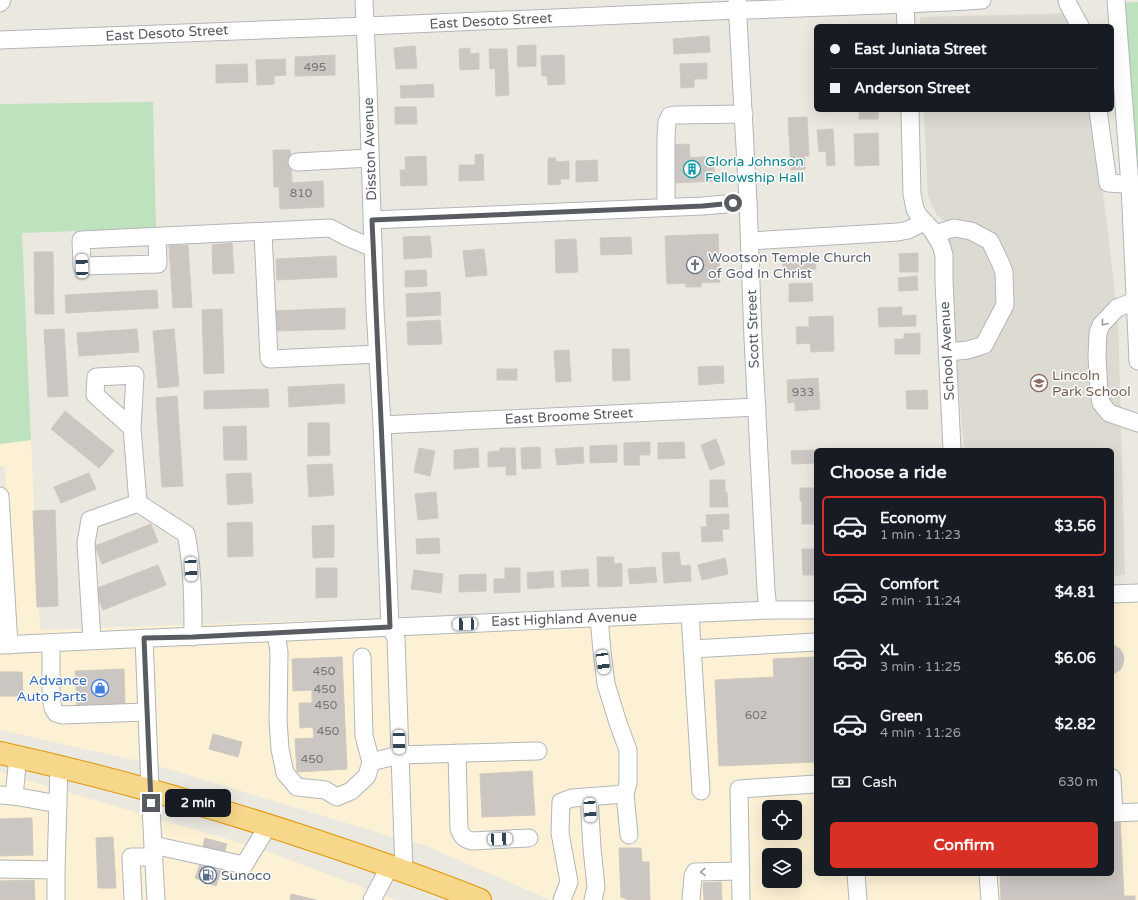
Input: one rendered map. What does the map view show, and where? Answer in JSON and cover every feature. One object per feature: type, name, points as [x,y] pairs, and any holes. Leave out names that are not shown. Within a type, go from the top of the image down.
[{"type":"highway","points":[[9,755],[59,766],[150,790],[268,826],[397,869],[480,900]]},
{"type":"street","name":"Disston Avenue","points":[[364,0],[373,248],[390,627],[396,638],[399,755],[397,869]]},
{"type":"street","name":"East Desoto Street","points":[[0,40],[366,26],[738,5],[748,10],[982,0]]},
{"type":"street","points":[[1067,0],[1079,24]]},
{"type":"street","points":[[1116,0],[1134,185],[1135,302],[1138,362]]},
{"type":"street","points":[[905,4],[906,24]]},
{"type":"street","name":"Scott Street","points":[[738,5],[750,241],[753,338],[768,610]]},
{"type":"street","points":[[910,112],[912,194],[915,209],[929,228]]},
{"type":"street","points":[[1098,112],[1108,183],[1134,185]]},
{"type":"street","points":[[666,207],[666,138],[667,122],[670,116],[676,114],[744,114]]},
{"type":"street","points":[[297,162],[370,158]]},
{"type":"street","points":[[372,220],[748,202]]},
{"type":"street","points":[[157,237],[330,228],[373,248]]},
{"type":"street","points":[[750,241],[898,232],[929,228],[954,228],[971,231],[990,241],[1004,272],[1005,305],[984,345],[968,350],[948,352]]},
{"type":"street","name":"School Avenue","points":[[929,228],[941,245],[944,253],[952,448]]},
{"type":"street","points":[[263,232],[269,358],[378,354]]},
{"type":"street","points":[[1135,302],[1117,308],[1101,325],[1098,333],[1097,357],[1101,403],[1109,413],[1138,423]]},
{"type":"street","name":"East Broome Street","points":[[382,425],[757,407]]},
{"type":"street","points":[[132,428],[138,503]]},
{"type":"street","points":[[0,496],[4,645]]},
{"type":"street","points":[[138,503],[186,534],[190,554],[193,599],[193,637]]},
{"type":"street","points":[[92,640],[86,543],[90,520],[138,503]]},
{"type":"street","points":[[1114,594],[1138,593]]},
{"type":"street","name":"East Highland Avenue","points":[[4,645],[768,610],[814,610]]},
{"type":"street","points":[[690,614],[701,791]]},
{"type":"street","points":[[599,618],[606,684],[628,750],[628,783],[625,794],[629,835]]},
{"type":"street","points":[[276,633],[279,652],[278,720],[280,749],[284,773],[297,787],[325,790],[337,797],[351,791],[367,776],[371,762],[364,736],[362,657]]},
{"type":"street","points":[[144,638],[156,900]]},
{"type":"street","points":[[692,649],[814,642]]},
{"type":"street","points":[[50,643],[51,698],[53,708],[56,713],[62,715],[147,712]]},
{"type":"street","points":[[371,762],[399,755],[538,751]]},
{"type":"street","points":[[457,753],[459,828],[465,839],[529,838]]},
{"type":"street","points":[[9,755],[7,795],[58,804]]},
{"type":"street","points":[[56,900],[59,766]]},
{"type":"street","points":[[741,900],[739,789],[814,784]]},
{"type":"street","points":[[562,900],[569,882],[560,833],[561,802],[572,798],[625,794]]},
{"type":"street","points":[[569,882],[594,893],[589,797]]},
{"type":"street","points":[[1114,813],[1138,812]]},
{"type":"street","points":[[133,900],[131,857],[153,851],[244,865],[268,826]]},
{"type":"street","points":[[0,869],[56,870]]},
{"type":"street","points":[[372,900],[397,869]]},
{"type":"street","points":[[691,900],[693,876],[695,872],[741,870]]},
{"type":"street","points":[[856,876],[858,900]]},
{"type":"street","points":[[988,876],[990,900]]},
{"type":"shaded area","points":[[1072,13],[1077,24],[920,24],[920,17]]},
{"type":"shaded area","name":"Lincoln Park School","points":[[924,112],[1093,112],[1118,316],[1125,575],[1114,576],[1114,448],[964,448],[947,243],[947,224],[936,214],[928,196]]},
{"type":"shaded area","points":[[31,440],[40,630],[383,618],[383,620],[15,638],[5,467],[0,466],[0,444]]},
{"type":"shaded area","points":[[1138,600],[1138,900],[550,900],[424,845],[409,841],[403,643],[405,641],[402,637],[402,633],[769,617],[814,617],[814,876],[1114,876],[1114,602]]},
{"type":"shaded area","points":[[386,634],[390,640],[396,838],[155,765],[151,645]]},
{"type":"shaded area","points":[[138,645],[143,762],[0,730],[0,653]]},
{"type":"shaded area","points":[[0,772],[145,815],[150,900],[0,900]]},
{"type":"shaded area","points":[[158,819],[255,847],[397,900],[162,900]]},
{"type":"green space","points":[[1138,2],[1138,177],[1135,177],[1122,3]]},
{"type":"green space","points":[[153,102],[156,228],[22,233],[31,440],[0,444],[0,104]]},
{"type":"building","points":[[709,36],[710,52],[674,54],[673,39]]},
{"type":"building","points":[[536,45],[536,66],[518,67],[517,46]]},
{"type":"building","points":[[415,46],[417,68],[396,69],[394,48]]},
{"type":"building","points":[[470,48],[470,54],[479,53],[479,69],[460,70],[459,49]]},
{"type":"building","points":[[489,49],[507,49],[509,95],[496,96],[495,68],[490,69]]},
{"type":"building","points":[[335,55],[335,75],[295,76],[295,57]]},
{"type":"building","points":[[564,55],[565,84],[548,85],[547,76],[542,76],[541,56]]},
{"type":"building","points":[[285,59],[286,75],[274,76],[274,84],[257,85],[256,60]]},
{"type":"building","points":[[707,63],[707,79],[694,79],[694,87],[681,88],[680,64]]},
{"type":"building","points":[[247,64],[248,82],[216,83],[216,65]]},
{"type":"building","points":[[433,84],[434,97],[401,98],[400,86]]},
{"type":"building","points":[[395,107],[416,107],[417,124],[395,124]]},
{"type":"building","points":[[859,112],[878,112],[878,119],[859,119]]},
{"type":"building","points":[[807,117],[809,156],[804,156],[805,169],[791,170],[788,118]]},
{"type":"building","points":[[833,129],[835,165],[827,166],[826,151],[819,152],[817,130]]},
{"type":"building","points":[[878,133],[879,165],[855,166],[854,134]]},
{"type":"building","name":"Gloria Johnson Fellowship Hall","points":[[689,144],[690,158],[713,156],[715,181],[672,183],[670,145]]},
{"type":"building","points":[[273,150],[290,150],[292,183],[323,181],[324,207],[280,209],[279,187],[274,187]]},
{"type":"building","points":[[483,154],[484,180],[459,181],[459,165],[475,165],[475,155]]},
{"type":"building","points":[[426,156],[427,185],[401,186],[400,170],[406,170],[405,157]]},
{"type":"building","points":[[548,158],[556,158],[556,162],[569,161],[569,179],[560,179],[561,184],[548,185]]},
{"type":"building","points":[[597,160],[598,181],[576,182],[576,161]]},
{"type":"building","points":[[718,234],[720,282],[701,283],[701,287],[686,287],[685,283],[667,284],[665,236]]},
{"type":"building","points":[[430,236],[432,257],[404,259],[403,237]]},
{"type":"building","points":[[631,237],[632,254],[601,255],[600,238]]},
{"type":"building","points":[[576,239],[578,272],[556,273],[555,240]]},
{"type":"building","points":[[232,243],[234,273],[213,274],[212,245]]},
{"type":"building","points":[[188,245],[192,307],[173,308],[169,246]]},
{"type":"building","points":[[484,249],[487,275],[466,277],[463,251]]},
{"type":"building","points":[[34,252],[53,252],[54,314],[35,314]]},
{"type":"building","points":[[918,253],[918,272],[900,272],[899,254]]},
{"type":"building","points":[[336,256],[337,277],[277,280],[276,259]]},
{"type":"building","points":[[815,257],[816,269],[784,272],[782,259]]},
{"type":"building","points":[[426,270],[427,286],[405,287],[405,271]]},
{"type":"building","points":[[917,276],[918,290],[899,291],[898,278]]},
{"type":"building","points":[[812,283],[813,301],[789,302],[789,284]]},
{"type":"building","points":[[157,290],[158,308],[66,313],[65,295]]},
{"type":"building","points":[[440,292],[441,315],[407,317],[406,294]]},
{"type":"building","points":[[902,307],[902,316],[916,315],[916,326],[879,327],[878,308]]},
{"type":"building","points":[[345,308],[345,329],[275,331],[274,311]]},
{"type":"building","points":[[222,309],[224,373],[204,374],[202,310]]},
{"type":"building","points":[[833,316],[834,351],[811,352],[810,343],[797,344],[796,327],[809,327],[809,317]]},
{"type":"building","points":[[440,320],[442,344],[408,345],[407,322]]},
{"type":"building","points":[[64,329],[68,396],[48,397],[44,330]]},
{"type":"building","points":[[137,329],[139,352],[79,356],[77,333]]},
{"type":"building","points":[[174,329],[179,386],[158,388],[153,331]]},
{"type":"building","points":[[920,333],[920,354],[895,354],[895,339],[904,339],[904,334]]},
{"type":"building","points":[[612,349],[629,349],[630,380],[613,381]]},
{"type":"building","points":[[569,350],[571,381],[556,382],[554,351]]},
{"type":"building","points":[[723,366],[724,383],[699,385],[698,367]]},
{"type":"building","points":[[497,369],[517,369],[517,380],[497,380]]},
{"type":"building","points":[[818,378],[820,409],[795,411],[795,402],[788,403],[787,380]]},
{"type":"building","points":[[344,384],[345,403],[289,407],[288,387]]},
{"type":"building","points":[[268,389],[269,407],[204,409],[204,391]]},
{"type":"building","points":[[927,390],[928,409],[907,409],[906,391]]},
{"type":"building","points":[[177,396],[183,486],[162,487],[156,398]]},
{"type":"building","points":[[65,411],[114,451],[99,468],[51,429]]},
{"type":"building","points":[[308,423],[329,423],[330,455],[308,456]]},
{"type":"building","points":[[246,426],[247,460],[224,460],[223,427]]},
{"type":"building","points":[[716,439],[725,464],[710,470],[701,445]]},
{"type":"building","points":[[650,442],[650,455],[639,455],[640,465],[624,465],[624,443]]},
{"type":"building","points":[[684,442],[685,458],[658,459],[658,443]]},
{"type":"building","points":[[617,445],[617,462],[590,463],[590,446]]},
{"type":"building","points":[[540,447],[541,468],[522,469],[521,448]]},
{"type":"building","points":[[583,447],[584,463],[557,465],[555,449]]},
{"type":"building","points":[[419,448],[435,451],[430,476],[414,472]]},
{"type":"building","points":[[478,448],[479,467],[454,469],[454,450]]},
{"type":"building","points":[[500,448],[515,448],[516,475],[506,475],[506,466],[488,467],[488,452],[500,451]]},
{"type":"building","points":[[814,450],[814,463],[792,464],[791,451]]},
{"type":"building","points":[[332,464],[334,495],[309,497],[307,465]]},
{"type":"building","points":[[89,473],[96,489],[61,503],[54,487]]},
{"type":"building","points":[[251,473],[253,503],[228,505],[226,474]]},
{"type":"building","points":[[710,480],[725,480],[725,492],[727,492],[728,507],[710,507]]},
{"type":"building","points":[[800,488],[814,488],[814,524],[802,524],[802,501],[800,501]]},
{"type":"building","points":[[436,492],[438,518],[418,520],[415,494]]},
{"type":"building","points":[[55,510],[58,606],[37,607],[33,511]]},
{"type":"building","points":[[729,514],[729,529],[722,529],[723,541],[702,542],[701,527],[707,527],[706,515]]},
{"type":"building","points":[[252,522],[253,556],[228,557],[227,523]]},
{"type":"building","points":[[151,524],[158,542],[102,564],[95,546]]},
{"type":"building","points":[[334,525],[334,557],[313,558],[312,526]]},
{"type":"building","points":[[439,538],[440,553],[417,554],[416,539]]},
{"type":"building","points":[[802,549],[814,549],[814,575],[803,575]]},
{"type":"building","points":[[679,552],[681,566],[690,565],[691,581],[664,583],[662,553]]},
{"type":"building","points":[[597,557],[614,557],[614,564],[622,563],[622,586],[598,587]]},
{"type":"building","points":[[725,558],[728,574],[702,580],[698,565]]},
{"type":"building","points":[[158,565],[166,585],[103,610],[95,589]]},
{"type":"building","points":[[655,567],[657,582],[630,584],[628,569]]},
{"type":"building","points":[[316,568],[337,568],[337,597],[316,598]]},
{"type":"building","points":[[505,568],[520,568],[520,592],[494,593],[494,579],[505,579]]},
{"type":"building","points":[[588,569],[589,586],[562,587],[561,571]]},
{"type":"building","points":[[414,570],[443,574],[441,593],[411,589]]},
{"type":"building","points":[[553,571],[554,587],[528,589],[527,573]]},
{"type":"building","points":[[486,574],[486,591],[459,592],[459,575]]},
{"type":"building","points":[[1114,645],[1120,649],[1123,654],[1124,659],[1121,669],[1114,674]]},
{"type":"building","points":[[342,657],[347,769],[297,772],[295,739],[314,738],[313,727],[300,728],[299,703],[312,703],[312,690],[293,691],[292,659]]},
{"type":"building","points":[[814,657],[814,762],[719,766],[715,680],[774,677],[773,659]]},
{"type":"building","name":"Advance Auto Parts","points":[[124,669],[125,705],[77,707],[75,671]]},
{"type":"building","points":[[0,672],[22,672],[23,696],[0,696]]},
{"type":"building","points":[[213,734],[242,742],[238,757],[209,749]]},
{"type":"building","points":[[532,771],[535,815],[482,817],[480,774]]},
{"type":"building","points":[[1114,817],[1120,817],[1124,896],[1135,896],[1135,900],[1001,900],[1000,876],[1114,876]]},
{"type":"building","points":[[32,818],[33,855],[0,856],[0,819]]},
{"type":"building","points":[[113,837],[116,888],[98,888],[96,838]]},
{"type":"building","points":[[205,838],[227,844],[223,856],[202,850]]},
{"type":"building","points":[[619,848],[641,848],[642,862],[649,862],[650,900],[629,900],[621,897]]},
{"type":"building","name":"Sunoco","points":[[200,864],[221,871],[216,886],[195,878]]},
{"type":"building","points":[[34,880],[35,900],[0,900],[0,881]]},
{"type":"building","points":[[721,882],[722,900],[704,900],[703,883]]},
{"type":"building","points":[[291,894],[316,900],[290,900]]},
{"type":"place","name":"Gloria Johnson Fellowship Hall","points":[[692,169]]},
{"type":"place","name":"Wootson Temple Church of God In Christ","points":[[695,265]]},
{"type":"place","name":"Lincoln Park School","points":[[1039,383]]},
{"type":"place","name":"Advance Auto Parts","points":[[100,688]]},
{"type":"place","name":"Sunoco","points":[[208,875]]},
{"type":"route","points":[[151,803],[144,638],[390,627],[372,220],[703,206],[733,203]]}]
